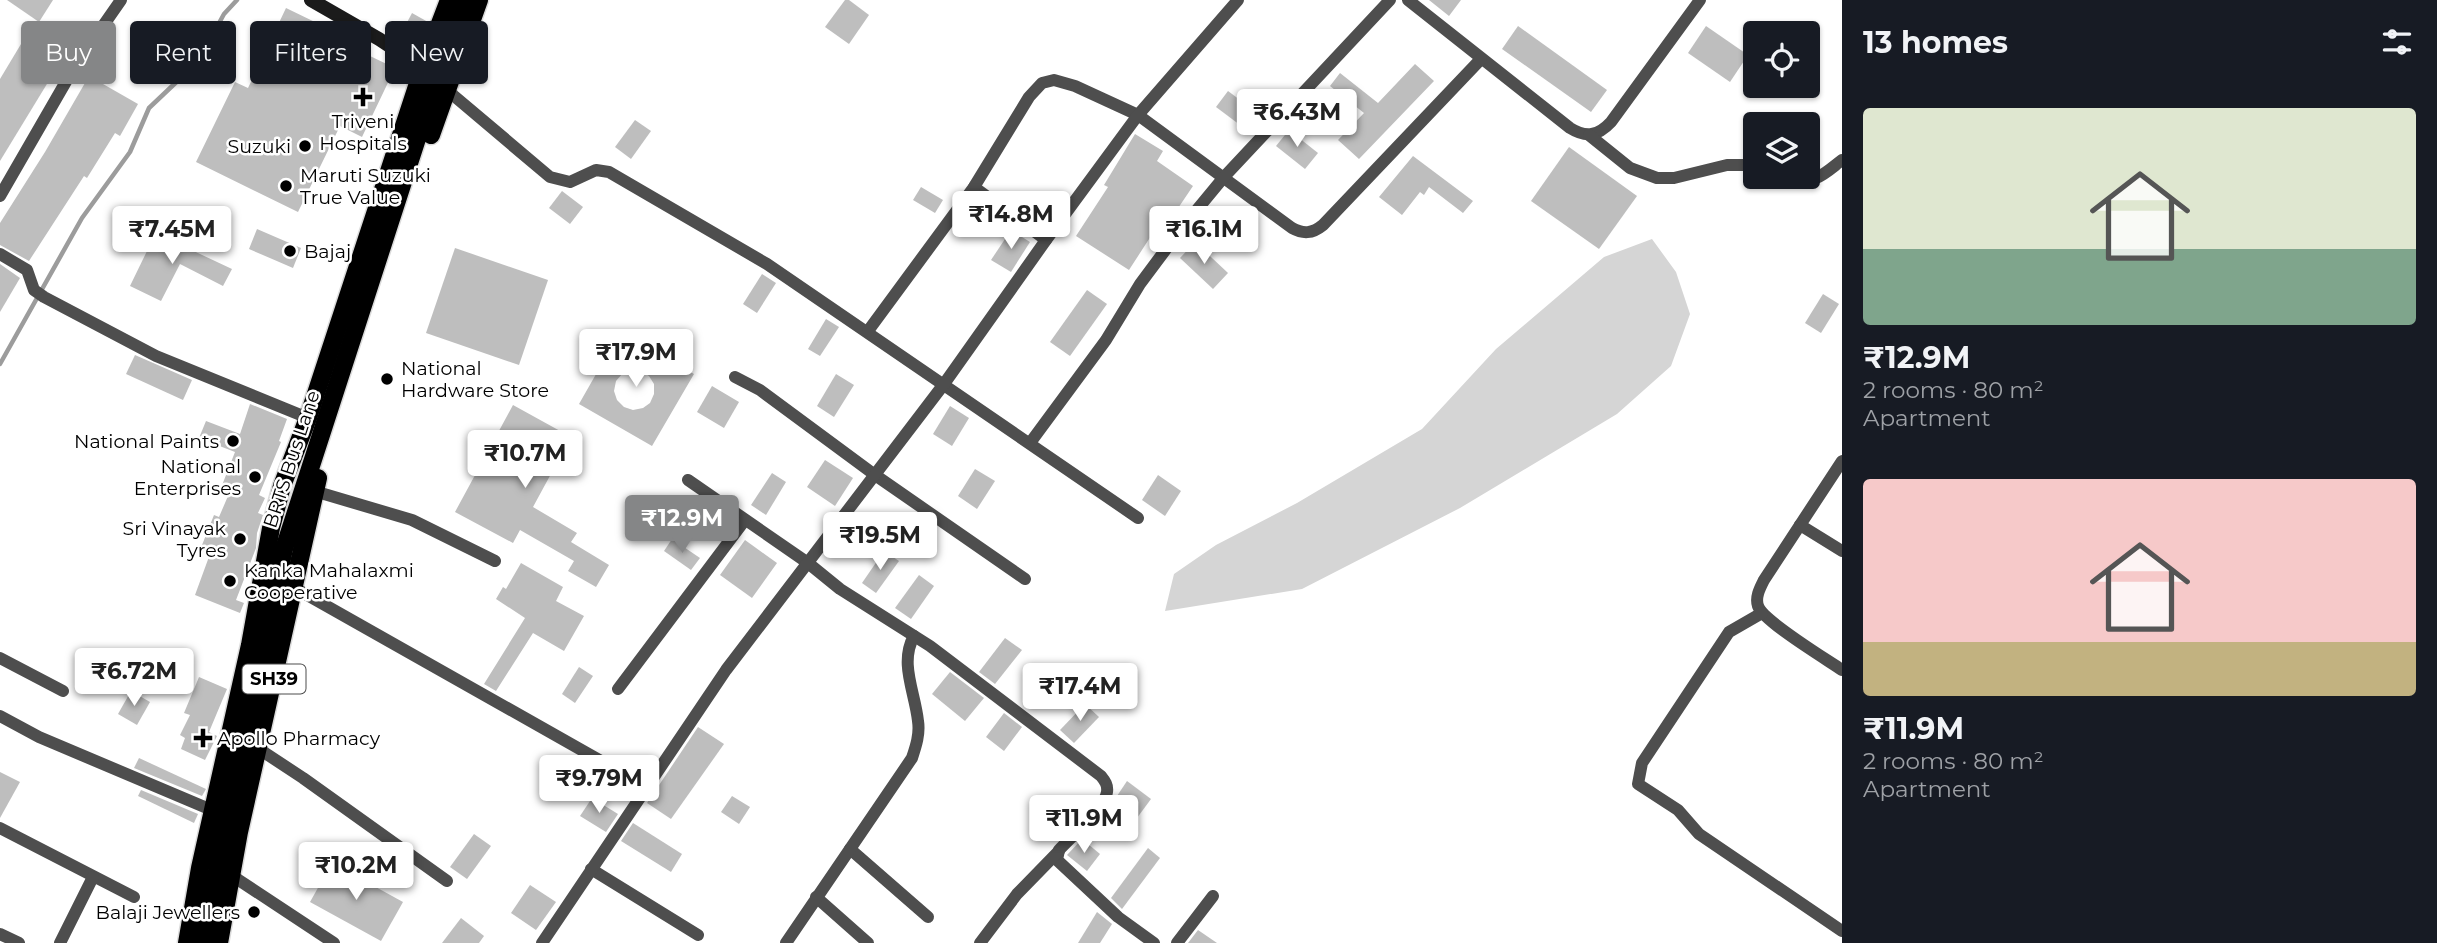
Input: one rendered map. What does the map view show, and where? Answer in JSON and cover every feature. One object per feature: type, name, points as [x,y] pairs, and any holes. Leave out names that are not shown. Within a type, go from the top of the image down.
[{"type":"main road","name":"SH39","points":[[445,21],[449,0]]},
{"type":"main road","name":"BRTS Bus Lane","points":[[458,21],[466,0]]},
{"type":"main road","name":"SH39","points":[[467,21],[479,0]]},
{"type":"main road","name":"SH39","points":[[187,943],[200,868],[282,486],[433,84]]},
{"type":"main road","name":"BRTS Bus Lane","points":[[202,943],[284,549],[433,84]]},
{"type":"main road","name":"SH39","points":[[219,943],[231,875],[314,491],[434,84]]},
{"type":"street","points":[[0,196],[75,65],[121,0]]},
{"type":"street","points":[[311,0],[385,43]]},
{"type":"street","points":[[542,943],[726,670],[944,384],[1138,115],[1238,0]]},
{"type":"street","points":[[1030,443],[1106,340],[1140,284],[1224,177],[1390,0]]},
{"type":"street","points":[[1408,0],[1570,128],[1589,135],[1630,168],[1657,178],[1674,178],[1727,164],[1743,165]]},
{"type":"street","points":[[1589,135],[1599,133],[1611,122],[1700,0]]},
{"type":"street","points":[[868,331],[974,187],[1029,97],[1047,81],[1054,80],[1075,86],[1138,115],[1292,228],[1303,233],[1313,232],[1323,225],[1481,59]]},
{"type":"street","points":[[441,84],[550,177],[570,183],[596,170],[609,172],[767,264],[1138,518]]},
{"type":"street","points":[[1820,175],[1842,160]]},
{"type":"street","points":[[974,187],[1046,240]]},
{"type":"street","points":[[0,254],[27,270],[39,293],[156,356],[308,418]]},
{"type":"street","points":[[735,377],[761,390],[875,475],[1025,579]]},
{"type":"street","points":[[1842,461],[1761,586],[1757,601],[1762,613],[1842,670]]},
{"type":"street","points":[[688,480],[808,563],[840,589],[914,636],[996,695],[1096,772],[1106,783],[1107,794],[1104,800],[1017,894],[981,943]]},
{"type":"street","points":[[314,491],[411,520],[495,561]]},
{"type":"street","points":[[618,689],[745,520]]},
{"type":"street","points":[[1800,525],[1842,551]]},
{"type":"street","points":[[293,587],[647,787]]},
{"type":"street","points":[[1762,613],[1729,632],[1642,763],[1638,784],[1678,810],[1699,834],[1842,931]]},
{"type":"street","points":[[786,943],[912,758],[918,740],[919,723],[907,659],[909,644],[914,636]]},
{"type":"street","points":[[0,658],[63,691]]},
{"type":"street","points":[[0,716],[39,737],[214,811]]},
{"type":"street","points":[[259,749],[447,881]]},
{"type":"street","points":[[0,828],[134,897]]},
{"type":"street","points":[[850,849],[928,917]]},
{"type":"street","points":[[1059,850],[1056,857],[1059,863],[1118,917],[1154,943]]},
{"type":"street","points":[[591,869],[698,935]]},
{"type":"street","points":[[231,875],[334,943]]},
{"type":"street","points":[[60,943],[93,877]]},
{"type":"street","points":[[1177,943],[1213,896]]},
{"type":"street","points":[[816,897],[868,943]]},
{"type":"street","points":[[0,934],[19,943]]},
{"type":"shaded area","points":[[1652,239],[1676,272],[1690,314],[1671,366],[1617,414],[1460,508],[1302,589],[1165,611],[1174,574],[1216,545],[1297,503],[1422,429],[1496,349],[1604,257]]},
{"type":"building","points":[[7,0],[53,0],[38,21]]},
{"type":"building","points":[[845,0],[849,0],[869,15],[849,44],[825,27]]},
{"type":"building","points":[[1429,0],[1461,0],[1449,16]]},
{"type":"building","points":[[286,8],[313,21],[280,21]]},
{"type":"building","points":[[412,13],[426,21],[408,21]]},
{"type":"building","points":[[1518,26],[1607,90],[1591,112],[1502,49]]},
{"type":"building","points":[[1706,26],[1743,52],[1743,62],[1730,82],[1688,53]]},
{"type":"building","points":[[21,44],[21,84],[47,84],[0,161],[0,79]]},
{"type":"building","points":[[371,56],[385,63],[385,84],[387,84],[362,137],[340,126],[298,212],[196,162],[234,84],[248,88],[250,84],[371,84]]},
{"type":"building","points":[[1415,64],[1434,81],[1359,159],[1338,140],[1364,113],[1330,86],[1340,73],[1378,103]]},
{"type":"building","points":[[84,84],[103,84],[138,104],[120,136],[115,133],[29,261],[0,245],[0,223]]},
{"type":"building","points":[[1228,91],[1260,115],[1248,131],[1216,107]]},
{"type":"building","points":[[635,120],[651,131],[631,159],[615,147]]},
{"type":"building","points":[[1289,130],[1318,153],[1305,169],[1276,146]]},
{"type":"building","points":[[1135,134],[1163,151],[1157,161],[1193,186],[1168,223],[1162,219],[1129,270],[1076,236],[1108,187],[1104,185]]},
{"type":"building","points":[[1569,147],[1637,196],[1599,249],[1531,201]]},
{"type":"building","points":[[1413,156],[1473,201],[1463,213],[1429,187],[1424,195],[1420,192],[1402,215],[1379,197]]},
{"type":"building","points":[[921,187],[943,200],[935,213],[913,200]]},
{"type":"building","points":[[562,191],[583,207],[570,224],[549,208]]},
{"type":"building","points":[[257,229],[301,248],[293,268],[249,249]]},
{"type":"building","points":[[1011,230],[1030,242],[1011,272],[991,260]]},
{"type":"building","points":[[151,231],[232,269],[223,286],[180,264],[161,301],[130,286],[147,251],[143,249]]},
{"type":"building","points":[[1195,242],[1228,273],[1213,289],[1180,258]]},
{"type":"building","points":[[455,248],[548,280],[519,365],[426,333]]},
{"type":"building","points":[[0,264],[20,278],[0,312]]},
{"type":"building","points":[[762,274],[776,283],[757,313],[743,304]]},
{"type":"building","points":[[1087,290],[1107,304],[1070,356],[1050,342]]},
{"type":"building","points":[[1823,294],[1839,304],[1821,333],[1805,323]]},
{"type":"building","points":[[826,319],[839,327],[820,356],[808,349]]},
{"type":"building","points":[[620,332],[694,374],[652,446],[579,404]],"holes":[[[631,370],[641,371],[649,376],[654,384],[654,394],[650,403],[633,410],[624,407],[617,400],[614,391],[616,381]]]},
{"type":"building","points":[[135,355],[192,380],[183,400],[126,374]]},
{"type":"building","points":[[836,374],[854,385],[834,417],[817,406]]},
{"type":"building","points":[[712,386],[739,402],[724,428],[697,412]]},
{"type":"building","points":[[250,404],[287,419],[279,441],[281,442],[259,495],[265,498],[258,513],[263,515],[257,533],[256,548],[236,600],[244,603],[240,613],[195,595],[210,554],[200,550],[214,515],[219,517],[228,496],[219,493],[235,452],[199,438],[206,421],[240,434]]},
{"type":"building","points":[[513,405],[571,437],[533,507],[577,533],[571,542],[609,565],[596,587],[568,571],[574,561],[520,530],[513,543],[455,512]]},
{"type":"building","points":[[950,406],[969,418],[952,446],[933,434]]},
{"type":"building","points":[[825,460],[853,478],[835,506],[807,487]]},
{"type":"building","points":[[975,469],[995,481],[977,509],[958,496]]},
{"type":"building","points":[[772,473],[786,482],[766,515],[751,505]]},
{"type":"building","points":[[1158,475],[1181,491],[1165,516],[1142,500]]},
{"type":"building","points":[[672,539],[700,558],[691,570],[664,551]]},
{"type":"building","points":[[745,540],[777,563],[752,598],[720,575]]},
{"type":"building","points":[[884,551],[899,561],[876,593],[862,583]]},
{"type":"building","points":[[521,563],[563,587],[556,601],[584,616],[564,651],[533,633],[496,691],[484,684],[525,618],[496,599],[503,587],[506,589]]},
{"type":"building","points":[[919,575],[934,586],[911,619],[895,608]]},
{"type":"building","points":[[1005,638],[1022,650],[995,684],[979,672]]},
{"type":"building","points":[[579,667],[593,676],[575,703],[562,694]]},
{"type":"building","points":[[950,672],[984,698],[965,721],[932,694]]},
{"type":"building","points":[[199,677],[227,689],[209,732],[217,736],[205,760],[181,749],[185,738],[180,735],[190,715],[184,713]]},
{"type":"building","points":[[131,691],[150,702],[137,725],[118,714]]},
{"type":"building","points":[[1085,704],[1099,717],[1074,743],[1060,730]]},
{"type":"building","points":[[1004,713],[1022,727],[1004,751],[986,737]]},
{"type":"building","points":[[698,727],[724,744],[671,819],[647,803]]},
{"type":"building","points":[[139,758],[206,789],[202,796],[134,768]]},
{"type":"building","points":[[0,772],[20,782],[0,818]]},
{"type":"building","points":[[1127,781],[1151,799],[1134,822],[1111,805]]},
{"type":"building","points":[[141,790],[198,814],[194,823],[138,796]]},
{"type":"building","points":[[732,796],[750,807],[739,824],[721,812]]},
{"type":"building","points":[[592,798],[618,814],[606,832],[580,816]]},
{"type":"building","points":[[633,823],[682,854],[671,872],[621,841]]},
{"type":"building","points":[[474,834],[491,846],[467,879],[450,867]]},
{"type":"building","points":[[1082,839],[1100,854],[1087,871],[1067,855]]},
{"type":"building","points":[[1148,848],[1160,858],[1122,909],[1111,898]]},
{"type":"building","points":[[332,863],[403,902],[381,941],[310,902]]},
{"type":"building","points":[[530,885],[556,902],[536,930],[511,913]]},
{"type":"building","points":[[1097,912],[1112,924],[1100,943],[1078,943]]},
{"type":"building","points":[[461,918],[484,936],[479,943],[442,943]]},
{"type":"building","points":[[1198,930],[1217,943],[1188,943]]},
{"type":"waterway","points":[[0,364],[82,218],[130,152],[149,108],[187,72],[206,47],[224,14],[237,0]]},
{"type":"place","name":"Triveni Hospitals","points":[[363,97]]},
{"type":"place","name":"Suzuki","points":[[305,146]]},
{"type":"place","name":"Maruti Suzuki True Value","points":[[286,186]]},
{"type":"place","name":"Bajaj","points":[[290,251]]},
{"type":"place","name":"National Hardware Store","points":[[387,379]]},
{"type":"place","name":"National Paints","points":[[233,441]]},
{"type":"place","name":"National Enterprises","points":[[255,477]]},
{"type":"place","name":"Sri Vinayak Tyres","points":[[240,539]]},
{"type":"place","name":"Kanka Mahalaxmi Cooperative","points":[[230,581]]},
{"type":"place","name":"Apollo Pharmacy","points":[[203,738]]},
{"type":"place","name":"Balaji Jewellers","points":[[254,912]]}]
